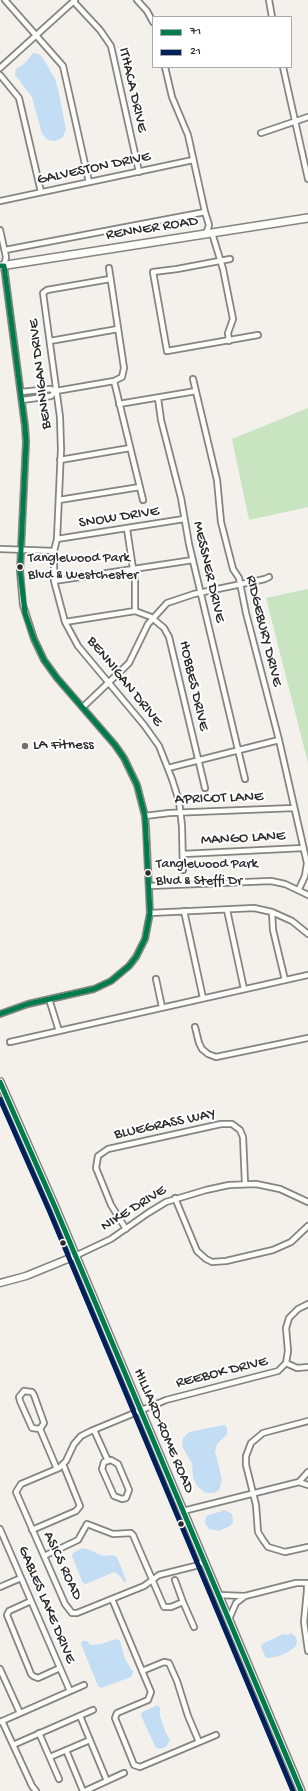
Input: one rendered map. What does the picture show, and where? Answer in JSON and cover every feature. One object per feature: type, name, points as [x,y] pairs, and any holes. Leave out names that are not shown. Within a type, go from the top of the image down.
[{"type":"main road","name":"RENNER ROAD","points":[[2,266],[308,218]]},
{"type":"main road","name":"HILLIARD-ROME ROAD","points":[[0,1082],[40,1172],[301,1791]]},
{"type":"street","points":[[5,0],[60,61],[65,70],[89,182]]},
{"type":"street","points":[[137,0],[147,11],[152,20]]},
{"type":"street","points":[[269,0],[272,16]]},
{"type":"street","points":[[0,68],[74,1]]},
{"type":"street","name":"ITHACA DRIVE","points":[[74,1],[100,30],[111,46],[139,172]]},
{"type":"street","points":[[165,68],[172,97],[188,135],[205,212],[220,261],[224,269],[233,319],[228,332],[229,341]]},
{"type":"street","points":[[283,68],[308,179]]},
{"type":"street","points":[[0,75],[19,98],[41,192]]},
{"type":"street","points":[[261,133],[308,117]]},
{"type":"street","name":"GALVESTON DRIVE","points":[[0,201],[193,160]]},
{"type":"street","points":[[5,250],[205,212]]},
{"type":"street","points":[[209,225],[211,233]]},
{"type":"street","points":[[0,230],[6,257],[2,266]]},
{"type":"street","points":[[0,259],[21,392],[26,442],[20,550],[22,597],[25,614],[34,639],[53,672],[106,732],[124,758],[137,785],[145,816],[150,912],[148,928],[141,948],[129,966],[103,986],[17,1007],[0,1014]]},
{"type":"street","points":[[230,259],[153,272],[167,352],[258,335]]},
{"type":"street","points":[[21,392],[50,389],[56,390],[114,381],[122,377],[124,368],[109,268]]},
{"type":"street","name":"BENNIGAN DRIVE","points":[[110,279],[47,290],[43,293],[60,417],[60,460],[57,539],[54,551],[54,581],[65,622],[78,646],[144,725],[159,746],[179,801],[181,812],[183,870]]},
{"type":"street","points":[[50,340],[118,329]]},
{"type":"street","name":"RIDGEBURY DRIVE","points":[[192,379],[217,480],[221,522],[233,569],[239,578],[246,613],[279,740],[303,848],[307,868],[299,889]]},
{"type":"street","points":[[114,381],[143,500]]},
{"type":"street","points":[[22,400],[50,396],[56,390]]},
{"type":"street","points":[[119,404],[196,392]]},
{"type":"street","name":"MESSNER DRIVE","points":[[158,398],[161,420],[181,498],[184,519],[200,592],[245,779]]},
{"type":"street","points":[[60,460],[130,448]]},
{"type":"street","points":[[58,500],[140,487]]},
{"type":"street","name":"SNOW DRIVE","points":[[57,539],[184,519]]},
{"type":"street","points":[[65,622],[135,611],[133,569],[127,529]]},
{"type":"street","points":[[0,549],[54,551]]},
{"type":"street","points":[[54,581],[193,560]]},
{"type":"street","points":[[83,707],[129,663],[152,618],[167,603],[200,592],[269,577]]},
{"type":"street","name":"HOBBES DRIVE","points":[[135,611],[152,618],[164,628],[169,637],[205,788]]},
{"type":"street","points":[[168,768],[279,740]]},
{"type":"street","name":"APRICOT LANE","points":[[145,816],[181,812],[294,808]]},
{"type":"street","name":"MANGO LANE","points":[[183,854],[303,848]]},
{"type":"street","points":[[149,886],[271,881],[299,889],[308,895]]},
{"type":"street","points":[[150,912],[254,908],[272,912],[292,921],[308,934]]},
{"type":"street","points":[[227,910],[244,989]]},
{"type":"street","points":[[184,911],[203,998]]},
{"type":"street","points":[[272,912],[273,930],[285,980]]},
{"type":"street","points":[[10,1042],[162,1007],[308,976]]},
{"type":"street","points":[[156,978],[162,1007]]},
{"type":"street","points":[[49,999],[59,1031]]},
{"type":"street","points":[[195,1027],[199,1043],[208,1054],[216,1057],[308,1038]]},
{"type":"street","name":"BLUEGRASS WAY","points":[[126,1229],[111,1205],[96,1168],[98,1156],[108,1149],[221,1124],[232,1124],[240,1130],[243,1137],[245,1183]]},
{"type":"street","name":"NIKE DRIVE","points":[[0,1283],[26,1276],[75,1256],[111,1239],[148,1213],[175,1198],[206,1190],[245,1183],[268,1185],[291,1192],[308,1202]]},
{"type":"street","points":[[175,1198],[197,1251],[212,1262],[226,1261],[273,1250],[291,1242],[308,1226]]},
{"type":"street","name":"REEBOK DRIVE","points":[[63,1464],[74,1444],[81,1436],[94,1430],[166,1400],[278,1372],[286,1363],[288,1351],[286,1328],[289,1318],[298,1309],[308,1304]]},
{"type":"street","points":[[286,1363],[297,1368],[308,1367]]},
{"type":"street","points":[[24,1391],[28,1391],[34,1395],[44,1423],[40,1429],[32,1428],[20,1401],[21,1394],[24,1391]]},
{"type":"street","points":[[308,1421],[263,1433],[251,1443],[246,1456],[246,1466],[257,1509],[258,1532],[268,1547],[285,1552],[308,1547]]},
{"type":"street","points":[[40,1429],[57,1469]]},
{"type":"street","points":[[94,1430],[108,1460]]},
{"type":"street","points":[[108,1460],[112,1460],[118,1464],[129,1490],[128,1494],[122,1499],[114,1496],[102,1469],[104,1462],[108,1460]]},
{"type":"street","points":[[32,1530],[76,1511],[80,1506],[63,1464]]},
{"type":"street","name":"ASICS ROAD","points":[[63,1464],[57,1469],[21,1484],[18,1487],[16,1495],[65,1604],[72,1613],[77,1613],[112,1600],[144,1586],[159,1575],[195,1566],[204,1561]]},
{"type":"street","points":[[299,1482],[308,1472]]},
{"type":"street","points":[[183,1511],[299,1482],[308,1485]]},
{"type":"street","points":[[44,1556],[78,1540],[87,1524],[113,1534],[131,1533],[135,1538],[164,1607],[171,1607],[183,1602]]},
{"type":"street","name":"GABLES LAKE DRIVE","points":[[0,1529],[70,1691]]},
{"type":"street","points":[[0,1588],[21,1578]]},
{"type":"street","points":[[175,1580],[194,1628]]},
{"type":"street","points":[[219,1595],[245,1596],[296,1583],[307,1583],[308,1592],[304,1622],[308,1651]]},
{"type":"street","points":[[229,1619],[236,1603],[245,1596]]},
{"type":"street","points":[[112,1600],[151,1692],[148,1700],[117,1713],[115,1718],[134,1765],[140,1767],[216,1735]]},
{"type":"street","points":[[31,1601],[9,1611],[7,1615],[31,1674],[38,1678],[60,1668]]},
{"type":"street","points":[[142,1671],[164,1662],[169,1662],[198,1742]]},
{"type":"street","points":[[0,1669],[20,1713]]},
{"type":"street","points":[[36,1791],[32,1786],[1,1721],[84,1685]]},
{"type":"street","points":[[13,1745],[93,1710]]},
{"type":"street","points":[[80,1716],[107,1781]]},
{"type":"street","points":[[39,1734],[59,1779]]},
{"type":"street","points":[[50,1757],[90,1740]]},
{"type":"street","points":[[66,1750],[84,1791],[124,1773]]},
{"type":"green space","points":[[308,408],[308,507],[249,520],[232,439]]},
{"type":"green space","points":[[308,589],[308,763],[266,598]]},
{"type":"water","points":[[33,53],[39,54],[43,58],[55,79],[58,89],[66,130],[62,138],[55,141],[48,140],[42,134],[32,97],[15,75],[16,69],[25,63]]},
{"type":"water","points":[[224,1425],[227,1427],[227,1434],[217,1444],[215,1451],[222,1480],[219,1490],[214,1493],[206,1493],[198,1487],[193,1478],[192,1464],[182,1446],[183,1438],[189,1432]]},
{"type":"water","points":[[225,1510],[232,1514],[233,1522],[230,1526],[219,1531],[209,1529],[205,1523],[206,1516]]},
{"type":"water","points":[[82,1548],[103,1556],[113,1555],[117,1557],[126,1580],[125,1583],[118,1574],[114,1572],[86,1584],[83,1583],[72,1556],[72,1554]]},
{"type":"water","points":[[291,1633],[295,1636],[297,1641],[296,1646],[279,1656],[266,1658],[261,1647],[262,1644],[283,1634],[288,1635]]},
{"type":"water","points":[[116,1639],[120,1641],[125,1659],[133,1672],[131,1677],[101,1688],[98,1686],[81,1644],[83,1641],[87,1641],[91,1645],[101,1644]]},
{"type":"water","points":[[158,1705],[160,1708],[160,1716],[170,1740],[166,1747],[159,1749],[156,1748],[141,1716],[142,1712]]},
{"type":"transit line","name":"71","points":[[0,266],[4,266],[25,426],[26,442],[20,571],[25,613],[34,639],[44,660],[57,678],[115,745],[124,758],[137,785],[145,816],[150,913],[145,939],[136,957],[129,966],[111,981],[94,989],[28,1004],[0,1014]]},
{"type":"transit line","name":"71","points":[[0,1082],[55,1207],[301,1791]]},
{"type":"transit line","name":"21","points":[[0,1099],[49,1210],[293,1791]]},
{"type":"place","name":"Tanglewood Park Blvd & Westchester","points":[[20,567]]},
{"type":"place","name":"LA Fitness","points":[[25,746]]},
{"type":"place","name":"Tanglewood Park Blvd & Steffi Dr","points":[[148,873]]}]
